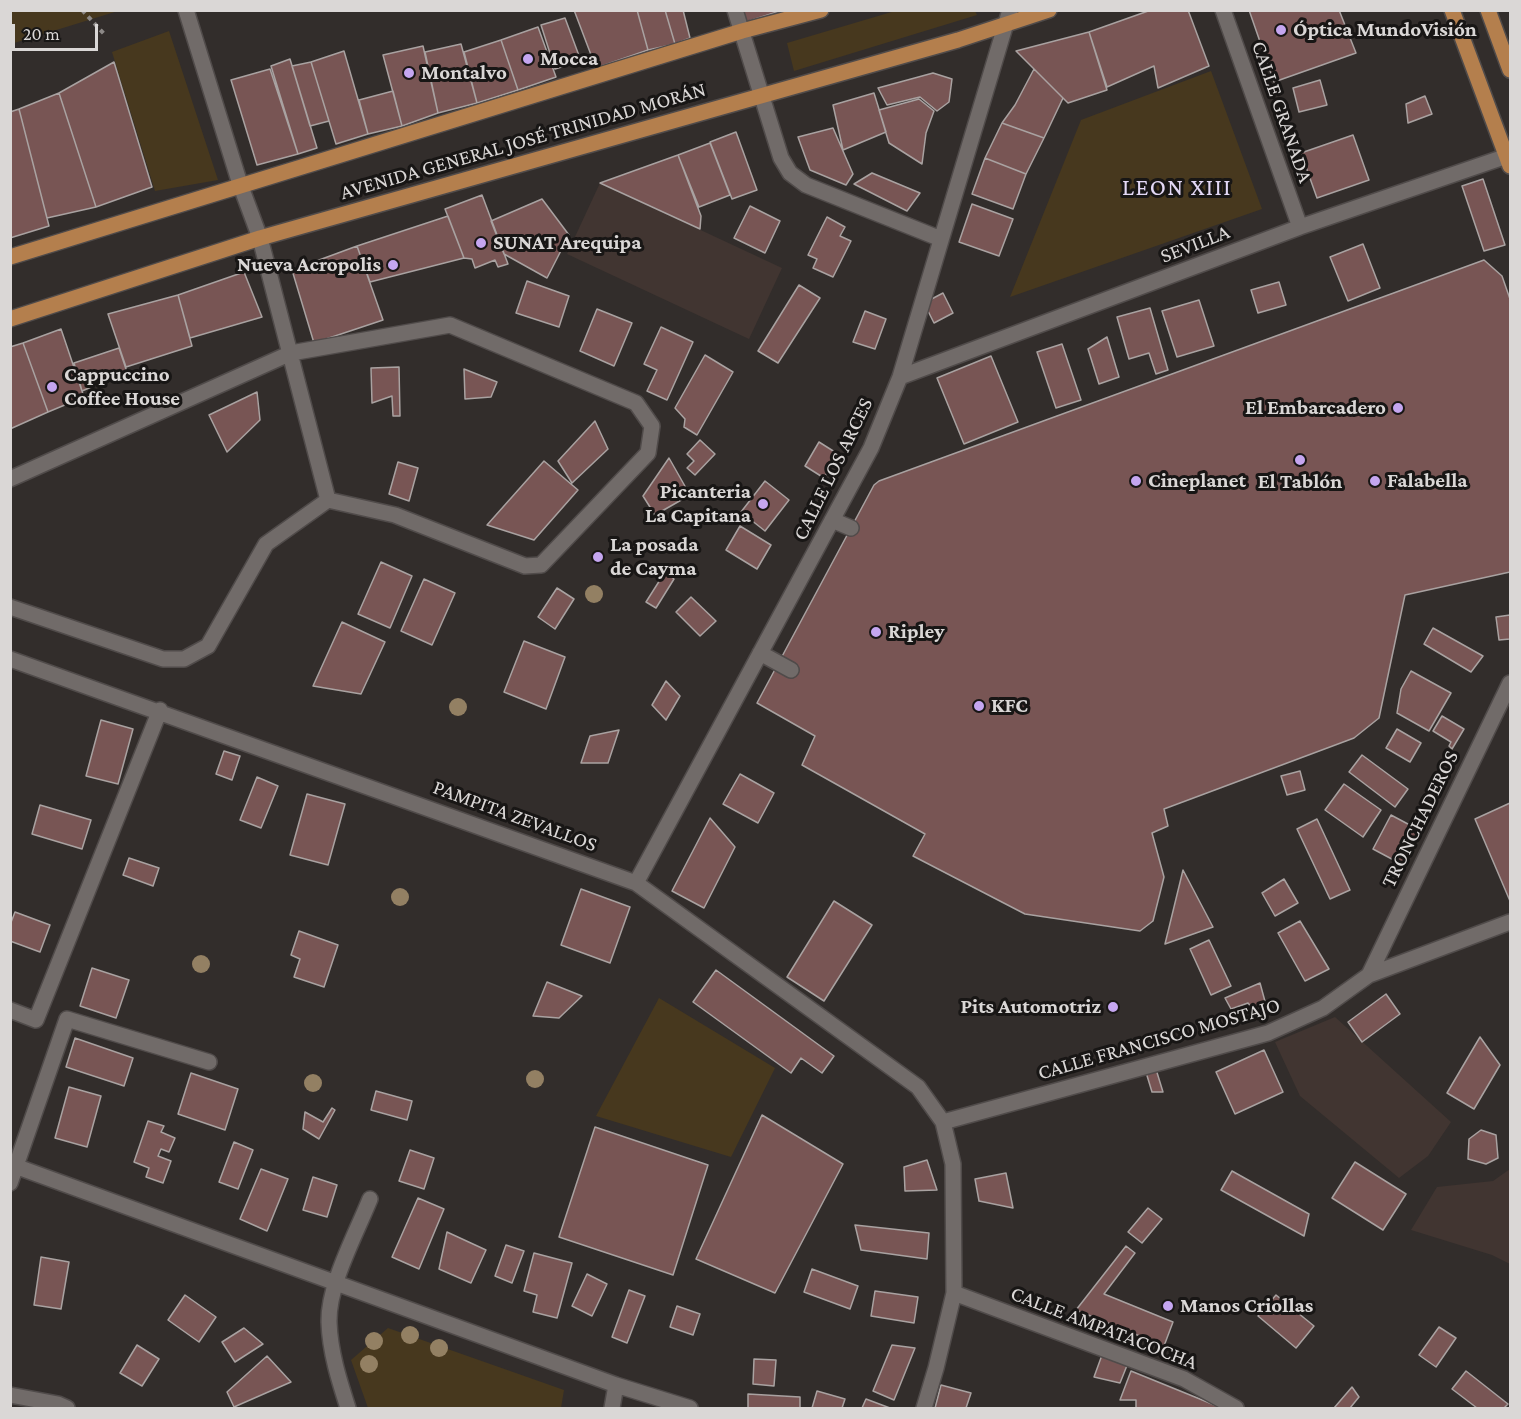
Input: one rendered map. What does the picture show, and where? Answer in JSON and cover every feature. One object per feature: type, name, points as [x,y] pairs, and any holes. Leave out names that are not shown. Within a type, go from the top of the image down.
[{"type":"main road","name":"AVENIDA GENERAL JOSÉ TRINIDAD MORÁN","points":[[10,257],[240,184],[742,31],[821,10]]},
{"type":"main road","name":"AVENIDA GENERAL JOSÉ TRINIDAD MORÁN","points":[[10,319],[260,238],[759,95],[1008,17],[1049,10]]},
{"type":"main road","points":[[1452,10],[1509,161]]},
{"type":"main road","points":[[1488,10],[1510,70]]},
{"type":"street","points":[[735,10],[759,95],[781,158],[790,172],[806,185],[941,239]]},
{"type":"street","name":"CALLE GRANADA","points":[[1223,10],[1300,227]]},
{"type":"street","points":[[191,12],[240,184],[260,238],[328,500]]},
{"type":"street","name":"CALLE LOS ARCES","points":[[636,883],[871,448],[900,377],[1008,17]]},
{"type":"street","name":"SEVILLA","points":[[900,377],[1300,227],[1509,161]]},
{"type":"street","points":[[10,479],[291,353],[450,325],[636,403],[652,426],[648,453],[541,565],[525,566],[395,515],[328,500],[267,543],[208,646],[184,659],[163,659],[10,607]]},
{"type":"street","points":[[832,520],[851,528]]},
{"type":"street","points":[[760,653],[791,670]]},
{"type":"street","name":"PAMPITA ZEVALLOS","points":[[10,659],[160,710],[636,883],[918,1087],[943,1122]]},
{"type":"street","name":"TRONCHADEROS","points":[[1369,975],[1510,683]]},
{"type":"street","points":[[10,1010],[36,1020],[160,710]]},
{"type":"street","name":"CALLE FRANCISCO MOSTAJO","points":[[943,1122],[1268,1033],[1323,1008],[1369,975],[1510,922]]},
{"type":"street","points":[[10,1183],[67,1019],[209,1062]]},
{"type":"street","points":[[924,1408],[954,1293],[953,1164],[943,1122]]},
{"type":"street","points":[[15,1166],[616,1385],[690,1408]]},
{"type":"street","points":[[348,1408],[333,1360],[329,1320],[337,1282],[370,1199]]},
{"type":"street","name":"CALLE AMPATACOCHA","points":[[954,1293],[1184,1379],[1236,1408]]},
{"type":"street","points":[[612,1408],[616,1385]]},
{"type":"street","points":[[10,1395],[58,1404],[67,1408]]},
{"type":"path","points":[[82,10],[106,36]]},
{"type":"shaded area","points":[[11,10],[118,10],[118,11],[11,44]]},
{"type":"shaded area","points":[[895,11],[975,11],[977,15],[794,71],[787,43]]},
{"type":"shaded area","points":[[169,31],[218,180],[155,191],[112,52]]},
{"type":"shaded area","points":[[1211,71],[1262,209],[1010,297],[1081,120]]},
{"type":"shaded area","points":[[600,183],[782,268],[749,339],[567,254]]},
{"type":"shaded area","points":[[659,998],[775,1068],[731,1157],[596,1116]]},
{"type":"shaded area","points":[[1335,1017],[1451,1122],[1428,1156],[1399,1178],[1300,1096],[1275,1042]]},
{"type":"shaded area","points":[[1510,1169],[1510,1264],[1492,1255],[1411,1230],[1437,1187],[1493,1181]]},
{"type":"shaded area","points":[[388,1328],[564,1390],[561,1408],[368,1408],[351,1360]]},
{"type":"building","points":[[574,10],[637,10],[648,50],[596,68]]},
{"type":"building","points":[[637,10],[665,10],[675,44],[648,50]]},
{"type":"building","points":[[665,10],[683,10],[690,38],[675,44]]},
{"type":"building","points":[[743,10],[783,10],[746,22]]},
{"type":"building","points":[[1151,10],[1188,10],[1209,66],[1158,88],[1154,66],[1107,87],[1089,32]]},
{"type":"building","points":[[1249,10],[1339,10],[1356,53],[1274,82]]},
{"type":"building","points":[[565,18],[581,61],[555,69],[541,25]]},
{"type":"building","name":"Mocca","points":[[538,27],[556,77],[518,90],[501,40]]},
{"type":"building","points":[[1089,32],[1107,90],[1068,103],[1016,51]]},
{"type":"building","points":[[501,40],[518,90],[477,103],[464,52]]},
{"type":"building","points":[[461,44],[477,103],[438,113],[425,52]]},
{"type":"building","name":"Montalvo","points":[[423,46],[438,113],[402,126],[383,55]]},
{"type":"building","points":[[344,51],[368,134],[336,144],[311,62]]},
{"type":"building","points":[[290,59],[317,148],[298,154],[271,66]]},
{"type":"building","points":[[114,62],[152,187],[96,207],[59,93]]},
{"type":"building","points":[[311,62],[329,121],[310,126],[292,66]]},
{"type":"building","points":[[270,69],[298,154],[257,165],[231,80]]},
{"type":"building","points":[[1034,69],[1063,98],[1044,138],[1002,123],[1015,105]]},
{"type":"building","points":[[933,73],[952,79],[949,102],[937,111],[920,97],[887,105],[878,88]]},
{"type":"building","points":[[1320,80],[1327,105],[1299,112],[1293,88]]},
{"type":"building","points":[[393,91],[402,126],[368,134],[359,100]]},
{"type":"building","points":[[59,93],[96,207],[47,218],[19,109]]},
{"type":"building","points":[[874,93],[886,132],[843,150],[833,105]]},
{"type":"building","points":[[1425,96],[1432,114],[1408,123],[1406,104]]},
{"type":"building","points":[[919,99],[934,111],[926,133],[922,164],[889,143],[879,110]]},
{"type":"building","points":[[19,109],[49,226],[10,238],[10,112]]},
{"type":"building","points":[[1002,123],[1044,138],[1026,174],[985,158]]},
{"type":"building","points":[[833,128],[853,174],[846,185],[810,170],[798,137]]},
{"type":"building","points":[[736,132],[757,190],[732,199],[710,142]]},
{"type":"building","points":[[1353,135],[1369,180],[1317,198],[1301,153]]},
{"type":"building","points":[[710,143],[730,195],[699,207],[678,155]]},
{"type":"building","points":[[678,155],[701,216],[700,229],[600,183]]},
{"type":"building","points":[[985,158],[1026,174],[1013,209],[972,194]]},
{"type":"building","points":[[872,173],[920,193],[907,211],[854,184]]},
{"type":"building","points":[[1483,179],[1505,245],[1484,251],[1462,186]]},
{"type":"building","points":[[482,195],[508,264],[498,267],[495,260],[475,268],[472,259],[464,258],[445,209]]},
{"type":"building","points":[[542,199],[569,235],[547,278],[504,254],[491,221]]},
{"type":"building","points":[[972,204],[1013,219],[999,256],[959,242]]},
{"type":"building","points":[[750,206],[780,221],[765,253],[734,238]]},
{"type":"building","points":[[448,216],[464,258],[370,282],[357,246]]},
{"type":"building","points":[[827,217],[845,227],[840,236],[851,241],[833,277],[813,268],[817,259],[808,255]]},
{"type":"building","points":[[1363,244],[1380,288],[1348,301],[1330,257]]},
{"type":"building","points":[[357,246],[383,320],[314,343],[292,270]]},
{"type":"building","points":[[1484,260],[1502,276],[1510,299],[1510,572],[1405,595],[1379,718],[1354,738],[1164,809],[1168,826],[1152,833],[1164,877],[1153,921],[1140,931],[1025,914],[913,856],[925,834],[802,765],[815,736],[757,703],[874,485],[879,481]]},
{"type":"building","points":[[244,272],[262,317],[190,338],[178,295]]},
{"type":"building","points":[[527,281],[569,296],[559,327],[516,313]]},
{"type":"building","points":[[1279,282],[1286,305],[1258,313],[1251,290]]},
{"type":"building","points":[[799,285],[820,298],[778,363],[758,351]]},
{"type":"building","points":[[943,293],[953,313],[934,323],[924,303]]},
{"type":"building","points":[[178,295],[192,346],[126,367],[108,314]]},
{"type":"building","points":[[1199,300],[1214,346],[1177,357],[1162,311]]},
{"type":"building","points":[[1150,308],[1168,370],[1156,374],[1149,353],[1129,359],[1117,317]]},
{"type":"building","points":[[597,309],[632,323],[614,366],[580,351]]},
{"type":"building","points":[[865,311],[886,319],[875,349],[853,342]]},
{"type":"building","points":[[661,327],[693,342],[667,400],[647,391],[657,370],[644,364]]},
{"type":"building","points":[[61,329],[84,397],[48,412],[23,343]]},
{"type":"building","points":[[1107,337],[1119,377],[1099,384],[1088,349]]},
{"type":"building","points":[[23,343],[48,412],[10,429],[10,347]]},
{"type":"building","points":[[1062,344],[1081,400],[1056,408],[1037,352]]},
{"type":"building","points":[[119,348],[127,372],[82,391],[74,363]]},
{"type":"building","points":[[705,355],[733,372],[697,435],[684,427],[685,419],[675,408]]},
{"type":"building","points":[[991,356],[1018,422],[964,444],[937,378]]},
{"type":"building","points":[[399,367],[400,416],[393,416],[392,396],[372,403],[371,368]]},
{"type":"building","points":[[464,369],[497,382],[491,397],[465,399]]},
{"type":"building","points":[[257,392],[260,420],[227,452],[209,415]]},
{"type":"building","points":[[595,421],[608,449],[572,483],[558,461]]},
{"type":"building","points":[[700,440],[715,454],[695,475],[687,468],[694,461],[687,454]]},
{"type":"building","points":[[819,442],[838,454],[824,478],[805,466]]},
{"type":"building","points":[[669,458],[690,495],[655,515],[643,496]]},
{"type":"building","points":[[544,461],[578,490],[534,540],[487,525]]},
{"type":"building","points":[[398,462],[418,468],[409,501],[389,494]]},
{"type":"building","points":[[765,481],[789,500],[765,531],[741,512]]},
{"type":"building","points":[[740,526],[771,545],[757,569],[726,550]]},
{"type":"building","points":[[381,562],[412,576],[390,628],[358,614]]},
{"type":"building","points":[[665,572],[674,579],[656,608],[646,602]]},
{"type":"building","points":[[424,579],[455,593],[432,645],[401,631]]},
{"type":"building","points":[[557,588],[574,599],[555,629],[538,617]]},
{"type":"building","points":[[691,597],[716,621],[700,636],[676,612]]},
{"type":"building","points":[[1510,615],[1510,639],[1499,640],[1496,617]]},
{"type":"building","points":[[342,622],[385,642],[361,694],[313,686]]},
{"type":"building","points":[[1433,628],[1483,656],[1471,672],[1424,644]]},
{"type":"building","points":[[524,641],[565,657],[546,709],[504,692]]},
{"type":"building","points":[[1411,671],[1451,693],[1429,731],[1397,713],[1401,689]]},
{"type":"building","points":[[666,681],[680,696],[666,720],[652,705]]},
{"type":"building","points":[[1442,716],[1464,729],[1452,749],[1449,746],[1451,742],[1433,731]]},
{"type":"building","points":[[101,720],[133,729],[118,784],[86,776]]},
{"type":"building","points":[[1397,729],[1421,743],[1410,762],[1386,748]]},
{"type":"building","points":[[619,730],[608,763],[581,763],[590,736]]},
{"type":"building","points":[[224,751],[240,756],[232,780],[216,774]]},
{"type":"building","points":[[1362,755],[1408,789],[1395,807],[1349,772]]},
{"type":"building","points":[[1300,771],[1305,790],[1287,795],[1281,776]]},
{"type":"building","points":[[740,774],[774,793],[758,823],[723,804]]},
{"type":"building","points":[[257,777],[278,786],[261,828],[240,820]]},
{"type":"building","points":[[1344,784],[1381,810],[1363,837],[1325,810]]},
{"type":"building","points":[[307,794],[345,804],[328,865],[290,855]]},
{"type":"building","points":[[1510,803],[1510,901],[1475,819]]},
{"type":"building","points":[[40,805],[91,820],[82,849],[32,834]]},
{"type":"building","points":[[1391,815],[1421,831],[1403,865],[1373,849]]},
{"type":"building","points":[[710,818],[735,847],[704,908],[672,891]]},
{"type":"building","points":[[1317,819],[1350,890],[1330,899],[1297,829]]},
{"type":"building","points":[[129,858],[159,868],[153,886],[123,875]]},
{"type":"building","points":[[1183,870],[1213,927],[1165,944]]},
{"type":"building","points":[[1284,879],[1298,903],[1275,916],[1262,893]]},
{"type":"building","points":[[581,889],[630,907],[610,963],[561,945]]},
{"type":"building","points":[[834,901],[872,925],[824,1001],[787,977]]},
{"type":"building","points":[[15,912],[50,925],[40,952],[10,941],[10,925]]},
{"type":"building","points":[[1300,921],[1329,969],[1305,981],[1278,933]]},
{"type":"building","points":[[299,931],[338,945],[324,987],[294,977],[300,959],[291,955]]},
{"type":"building","points":[[1209,940],[1231,986],[1211,995],[1190,949]]},
{"type":"building","points":[[92,968],[129,980],[116,1018],[80,1006]]},
{"type":"building","points":[[716,970],[834,1056],[822,1073],[801,1058],[791,1073],[693,1002]]},
{"type":"building","points":[[547,982],[582,996],[559,1018],[533,1016]]},
{"type":"building","points":[[1260,983],[1266,1005],[1254,1010],[1248,1003],[1231,1009],[1225,998]]},
{"type":"building","points":[[1386,994],[1400,1014],[1362,1042],[1348,1022]]},
{"type":"building","points":[[1480,1037],[1500,1065],[1474,1109],[1447,1093]]},
{"type":"building","points":[[75,1038],[133,1058],[124,1086],[66,1067]]},
{"type":"building","points":[[1264,1050],[1283,1092],[1235,1114],[1216,1072]]},
{"type":"building","points":[[1155,1066],[1163,1092],[1152,1092],[1145,1069]]},
{"type":"building","points":[[191,1073],[238,1089],[225,1130],[178,1114]]},
{"type":"building","points":[[69,1087],[101,1096],[87,1147],[55,1138]]},
{"type":"building","points":[[376,1091],[412,1101],[407,1120],[371,1110]]},
{"type":"building","points":[[332,1108],[335,1110],[319,1139],[303,1129],[305,1112],[323,1122]]},
{"type":"building","points":[[762,1115],[843,1164],[775,1293],[696,1259]]},
{"type":"building","points":[[148,1121],[164,1126],[161,1132],[175,1138],[169,1152],[161,1149],[158,1156],[171,1161],[163,1183],[146,1177],[149,1168],[134,1162]]},
{"type":"building","points":[[595,1127],[708,1165],[673,1275],[559,1237]]},
{"type":"building","points":[[1481,1130],[1496,1135],[1498,1158],[1486,1164],[1468,1159],[1469,1139]]},
{"type":"building","points":[[234,1142],[253,1150],[238,1189],[219,1182]]},
{"type":"building","points":[[410,1150],[434,1158],[424,1189],[399,1181]]},
{"type":"building","points":[[927,1160],[937,1190],[905,1191],[904,1167]]},
{"type":"building","points":[[1355,1162],[1406,1194],[1383,1230],[1332,1198]]},
{"type":"building","points":[[261,1169],[288,1179],[267,1231],[240,1219]]},
{"type":"building","points":[[1232,1171],[1309,1214],[1304,1236],[1221,1190]]},
{"type":"building","points":[[1006,1173],[1013,1208],[979,1201],[975,1179]]},
{"type":"building","points":[[313,1177],[337,1185],[327,1217],[303,1210]]},
{"type":"building","points":[[418,1198],[444,1209],[419,1269],[392,1257]]},
{"type":"building","points":[[1148,1208],[1162,1219],[1142,1243],[1128,1232]]},
{"type":"building","points":[[855,1225],[929,1233],[927,1259],[861,1250]]},
{"type":"building","points":[[447,1232],[486,1250],[471,1283],[439,1269]]},
{"type":"building","points":[[506,1245],[524,1251],[512,1283],[495,1276]]},
{"type":"building","points":[[1126,1246],[1135,1253],[1104,1294],[1173,1322],[1164,1346],[1076,1310]]},
{"type":"building","points":[[534,1253],[572,1263],[557,1318],[533,1312],[537,1295],[524,1291]]},
{"type":"building","points":[[41,1257],[69,1262],[61,1309],[34,1305]]},
{"type":"building","points":[[812,1269],[858,1286],[850,1309],[804,1292]]},
{"type":"building","points":[[587,1274],[607,1284],[592,1316],[572,1306]]},
{"type":"building","points":[[629,1290],[645,1296],[627,1343],[612,1337]]},
{"type":"building","points":[[875,1291],[918,1297],[914,1323],[871,1316]]},
{"type":"building","points":[[185,1295],[216,1317],[199,1342],[168,1320]]},
{"type":"building","points":[[1276,1295],[1314,1326],[1296,1348],[1258,1316]]},
{"type":"building","points":[[677,1306],[700,1314],[693,1335],[670,1327]]},
{"type":"building","points":[[1439,1327],[1456,1338],[1436,1367],[1419,1355]]},
{"type":"building","points":[[244,1328],[263,1344],[235,1362],[222,1342]]},
{"type":"building","points":[[137,1345],[159,1359],[142,1386],[120,1373]]},
{"type":"building","points":[[892,1345],[915,1348],[894,1400],[873,1391]]},
{"type":"building","points":[[1102,1355],[1128,1363],[1120,1383],[1094,1377]]},
{"type":"building","points":[[267,1356],[291,1382],[234,1407],[227,1392]]},
{"type":"building","points":[[754,1359],[776,1360],[774,1386],[753,1384]]},
{"type":"building","points":[[1131,1371],[1222,1408],[1136,1408],[1136,1400],[1120,1400]]},
{"type":"building","points":[[1466,1371],[1508,1404],[1504,1408],[1477,1408],[1452,1389]]},
{"type":"building","points":[[941,1385],[971,1393],[966,1408],[935,1408]]},
{"type":"building","points":[[1352,1387],[1359,1397],[1350,1408],[1334,1408]]},
{"type":"building","points":[[817,1391],[845,1399],[842,1408],[812,1408]]},
{"type":"building","points":[[748,1394],[800,1397],[800,1408],[748,1408]]},
{"type":"building","points":[[866,1399],[890,1408],[862,1408]]},
{"type":"place","name":"Óptica MundoVisión","points":[[1281,30]]},
{"type":"place","name":"Mocca","points":[[528,59]]},
{"type":"place","name":"Montalvo","points":[[409,73]]},
{"type":"place","name":"SUNAT Arequipa","points":[[481,243]]},
{"type":"place","name":"Nueva Acropolis","points":[[393,265]]},
{"type":"place","name":"Cappuccino Coffee House","points":[[52,387]]},
{"type":"place","name":"El Embarcadero","points":[[1398,408]]},
{"type":"place","name":"El Tablón","points":[[1300,460]]},
{"type":"place","name":"Cineplanet","points":[[1136,481]]},
{"type":"place","name":"Falabella","points":[[1375,481]]},
{"type":"place","name":"Picanteria La Capitana","points":[[763,504]]},
{"type":"place","name":"La posada de Cayma","points":[[598,557]]},
{"type":"place","name":"Ripley","points":[[876,632]]},
{"type":"place","name":"KFC","points":[[979,706]]},
{"type":"place","name":"Pits Automotriz","points":[[1113,1007]]},
{"type":"place","name":"Manos Criollas","points":[[1168,1306]]},
{"type":"district","name":"LEON XIII","points":[[1177,188]]}]
